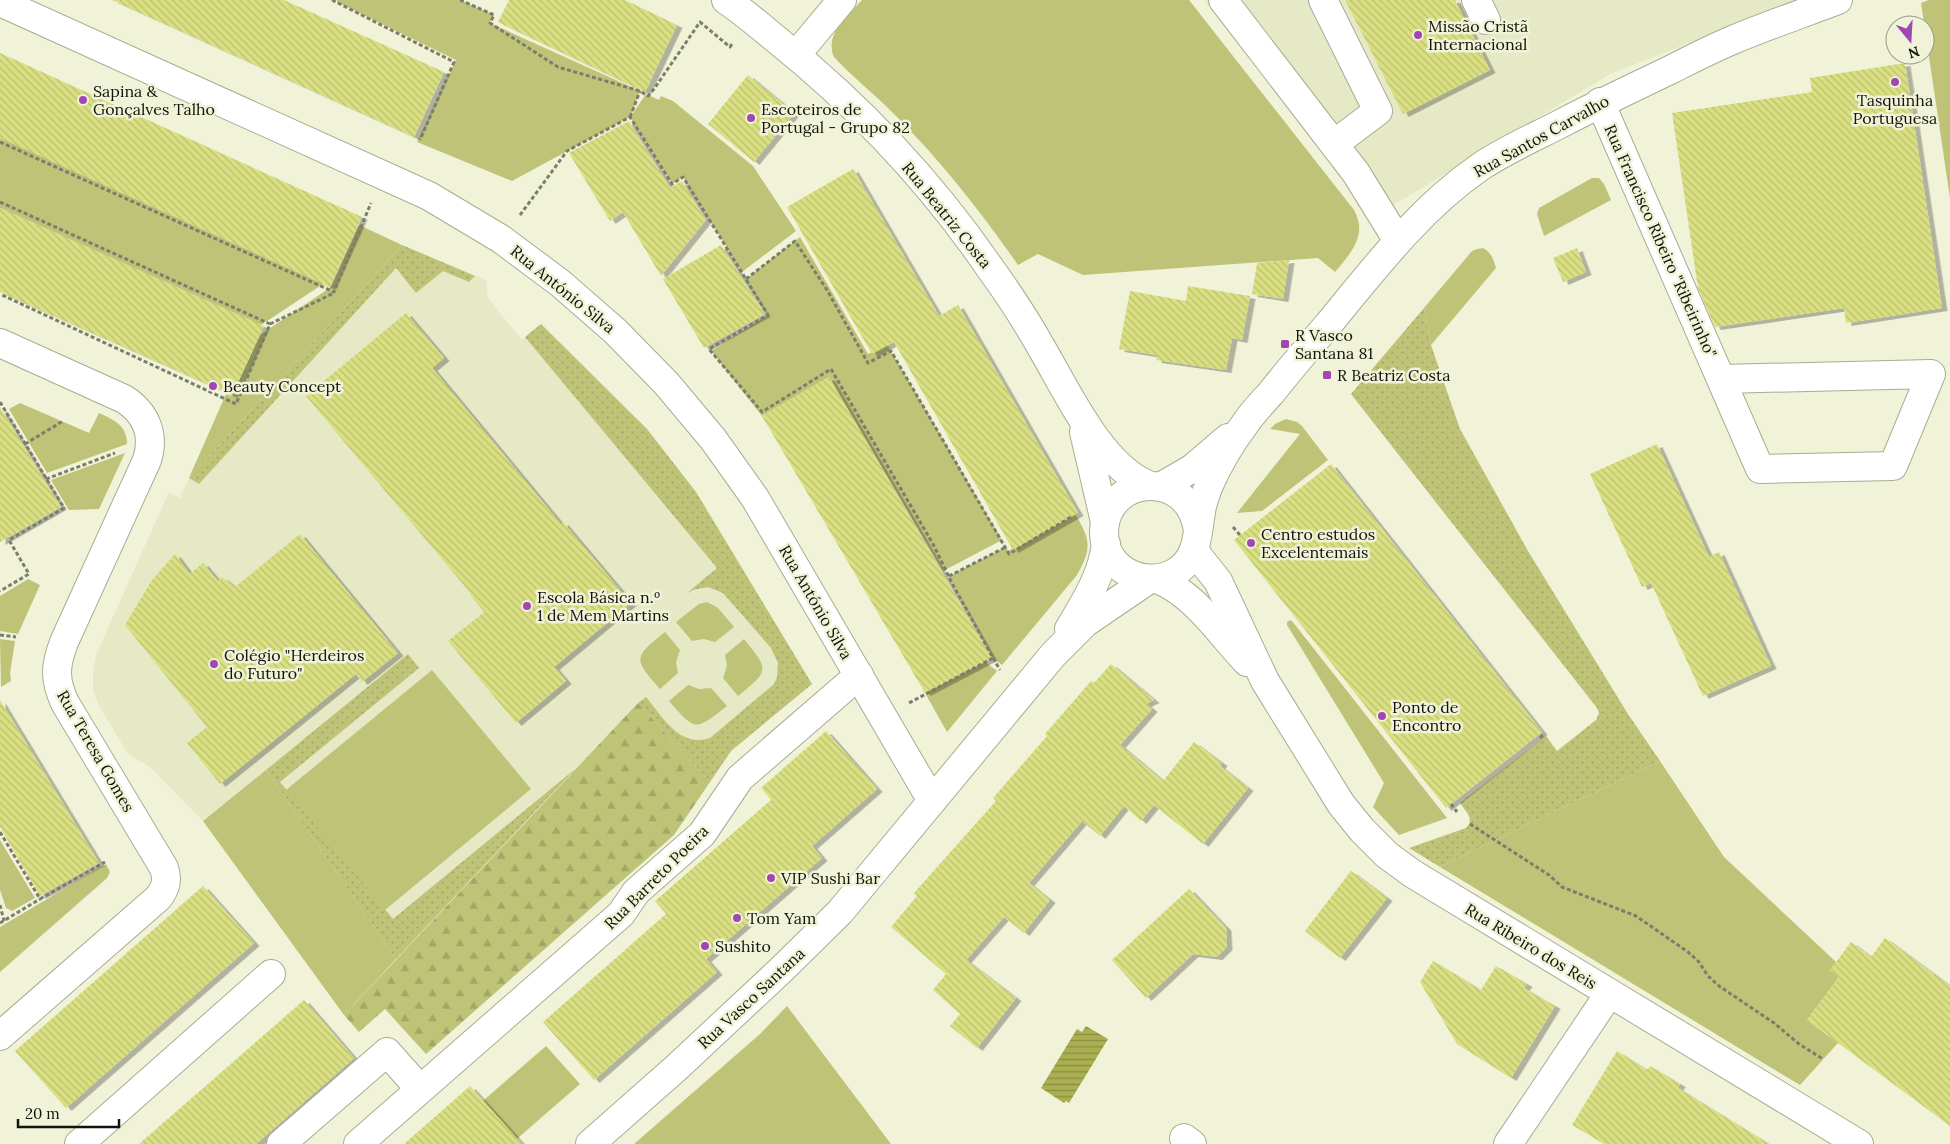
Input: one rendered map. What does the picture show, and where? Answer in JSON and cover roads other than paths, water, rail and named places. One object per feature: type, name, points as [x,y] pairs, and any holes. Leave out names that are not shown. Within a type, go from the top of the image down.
[{"type":"street","name":"Rua Beatriz Costa","points":[[726,0],[796,55],[873,126],[935,194],[990,268],[1040,345],[1101,447],[1118,467],[1138,481],[1155,486]]},
{"type":"street","points":[[796,55],[842,0]]},
{"type":"street","points":[[1223,0],[1356,173],[1398,241]]},
{"type":"street","points":[[1323,0],[1378,111],[1334,144]]},
{"type":"street","name":"Rua Santos Carvalho","points":[[1398,241],[1425,212],[1482,165],[1600,102],[1732,40],[1838,0]]},
{"type":"street","name":"Rua António Silva","points":[[0,2],[429,196],[501,239],[560,283],[615,331],[666,383],[713,439],[755,498],[932,801]]},
{"type":"street","name":"Rua Francisco Ribeiro \"Ribeirinho\"","points":[[1600,102],[1721,380],[1760,469],[1893,466],[1931,374],[1721,380]]},
{"type":"street","name":"Rua Vasco Santana","points":[[1053,655],[1092,590],[1104,561],[1105,533],[1111,508],[1121,497],[1133,489],[1155,486],[1193,468],[1244,424],[1398,241]]},
{"type":"street","name":"Rua Teresa Gomes","points":[[0,343],[133,404],[142,414],[147,425],[150,442],[147,460],[64,642],[58,657],[56,672],[58,688],[65,703],[164,868],[167,881],[165,888],[158,898],[0,1036]]},
{"type":"street","name":"Rua Beatriz Costa","points":[[1071,398],[1086,437],[1105,533]]},
{"type":"street","name":"Rua Vasco Santana","points":[[590,1144],[767,984],[840,912],[1053,655],[1085,623],[1152,580],[1179,570],[1189,561],[1197,540],[1201,508],[1210,484],[1244,424]]},
{"type":"street","points":[[1155,486],[1174,491],[1184,498],[1192,508],[1197,519],[1197,540]]},
{"type":"street","points":[[1105,533],[1110,556],[1118,566],[1128,574],[1152,580]]},
{"type":"street","name":"Rua Ribeiro dos Reis","points":[[1197,540],[1198,556],[1218,581],[1265,681],[1341,804],[1362,830],[1387,855],[1413,874],[1609,994],[1860,1144]]},
{"type":"street","name":"Rua Ribeiro dos Reis","points":[[1152,580],[1166,583],[1192,602],[1265,681]]},
{"type":"street","name":"Rua Barreto Poeira","points":[[358,1144],[621,914],[636,892],[702,834],[740,778],[859,675]]},
{"type":"street","points":[[79,1144],[271,974]]},
{"type":"street","points":[[1508,1144],[1609,994]]},
{"type":"street","points":[[281,1144],[387,1052],[420,1090]]},
{"type":"place","name":"Missão Cristã Internacional","points":[[1418,35]]},
{"type":"place","name":"Tasquinha Portuguesa","points":[[1895,82]]},
{"type":"place","name":"Sapina & Gonçalves Talho","points":[[83,100]]},
{"type":"place","name":"Escoteiros de Portugal - Grupo 82","points":[[751,118]]},
{"type":"place","name":"R Vasco Santana 81","points":[[1285,344]]},
{"type":"place","name":"R Beatriz Costa","points":[[1327,375]]},
{"type":"place","name":"Beauty Concept","points":[[213,386]]},
{"type":"place","name":"Centro estudos Excelentemais","points":[[1251,543]]},
{"type":"place","name":"Escola Básica n.º 1 de Mem Martins","points":[[527,606]]},
{"type":"place","name":"Colégio \"Herdeiros do Futuro\"","points":[[214,664]]},
{"type":"place","name":"Ponto de Encontro","points":[[1382,716]]},
{"type":"place","name":"VIP Sushi Bar","points":[[771,878]]},
{"type":"place","name":"Tom Yam","points":[[737,918]]},
{"type":"place","name":"Sushito","points":[[705,946]]}]
